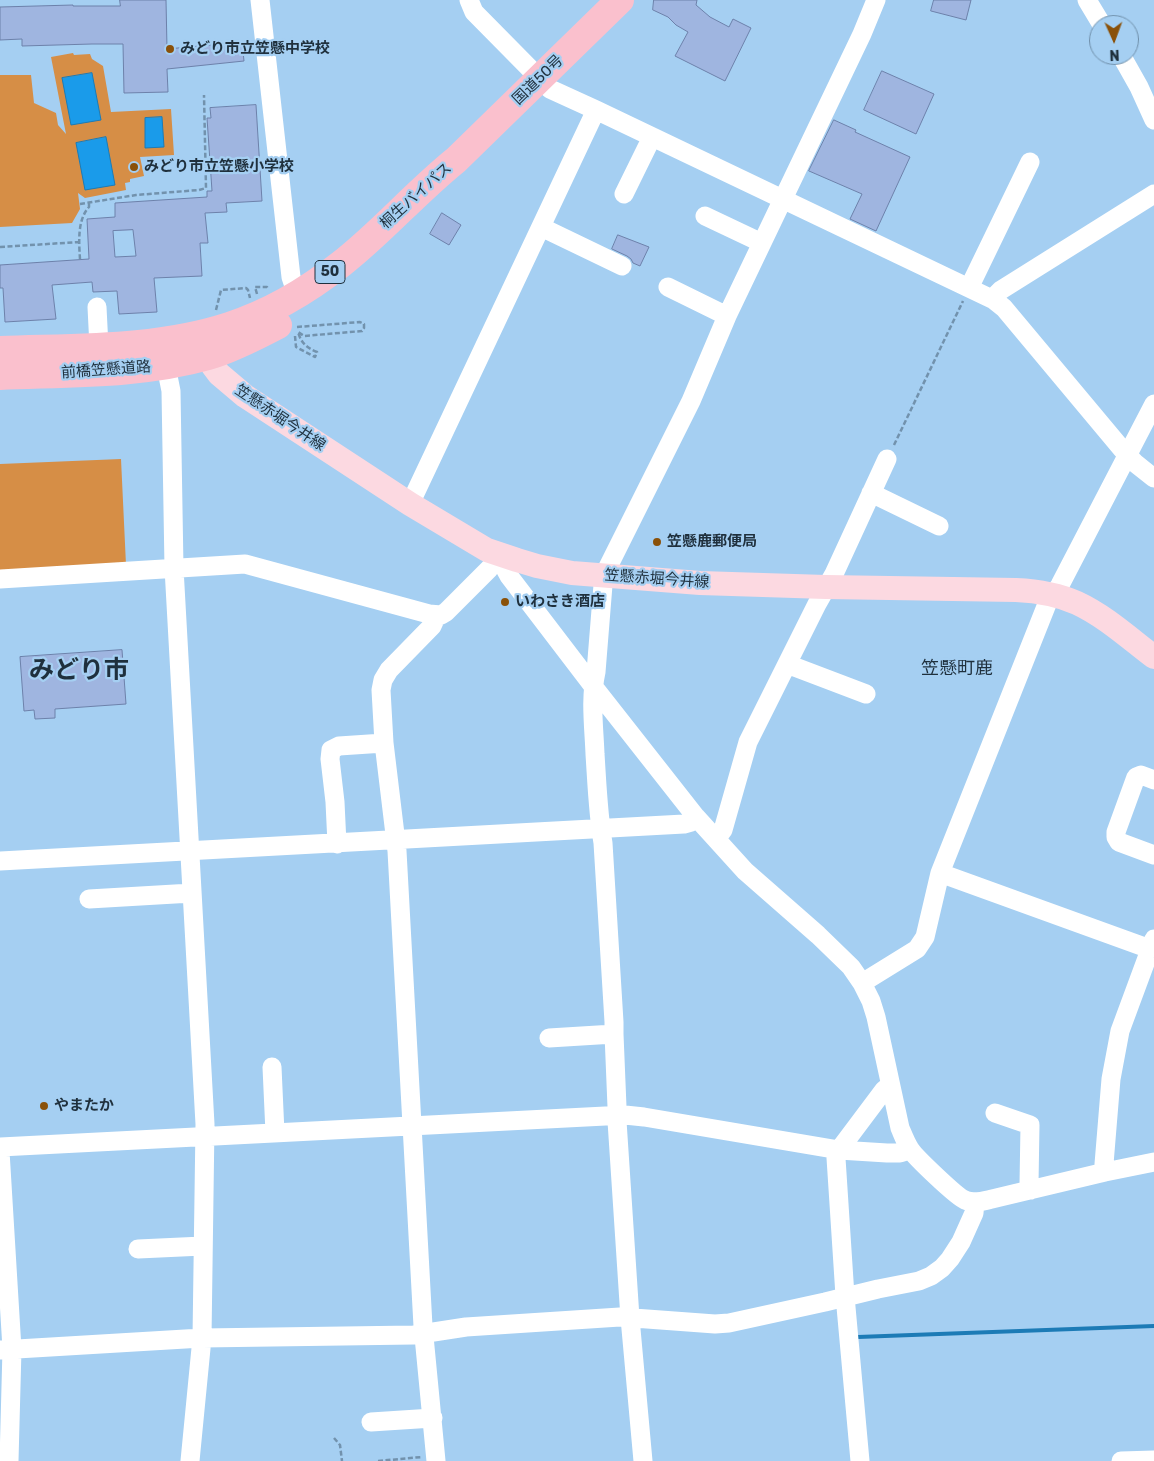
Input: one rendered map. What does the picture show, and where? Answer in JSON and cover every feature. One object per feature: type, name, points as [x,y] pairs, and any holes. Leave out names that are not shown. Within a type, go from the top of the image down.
[{"type":"highway","name":"国道50号","points":[[456,160],[620,0]]},
{"type":"highway","name":"桐生バイパス","points":[[178,339],[222,321],[264,312],[297,295],[351,256],[433,178],[456,160]]},
{"type":"highway","name":"桐生バイパス","points":[[210,356],[270,329],[300,312],[352,275],[407,220],[456,160]]},
{"type":"highway","name":"前橋笠懸道路","points":[[4,350],[136,345],[178,339]]},
{"type":"highway","name":"前橋笠懸道路","points":[[0,376],[117,371],[166,366],[210,356]]},
{"type":"main road","points":[[4,350],[34,355],[81,354],[132,352],[186,344],[200,347],[210,356],[222,321]]},
{"type":"main road","name":"笠懸赤堀今井線","points":[[210,356],[219,374],[245,396],[410,504],[471,541],[500,555],[553,570],[700,583],[1035,591],[1076,603],[1105,619],[1154,657]]},
{"type":"street","points":[[260,0],[291,277],[297,295]]},
{"type":"street","points":[[469,0],[474,12],[553,92],[596,110],[994,300],[1004,308],[1127,455],[1154,478]]},
{"type":"street","points":[[643,1461],[630,1318],[617,1115],[614,1022],[593,708],[593,686],[596,672],[603,585],[609,566],[691,401],[727,316],[862,34],[876,0]]},
{"type":"street","points":[[1087,0],[1096,15]]},
{"type":"street","points":[[1126,65],[1154,120]]},
{"type":"street","points":[[410,504],[596,110]]},
{"type":"street","points":[[624,194],[652,137]]},
{"type":"street","points":[[969,288],[1030,162]]},
{"type":"street","points":[[994,300],[1001,290],[1154,194]]},
{"type":"street","points":[[705,216],[762,243]]},
{"type":"street","points":[[541,227],[622,266]]},
{"type":"street","points":[[668,287],[727,316]]},
{"type":"street","points":[[98,307],[99,347]]},
{"type":"street","points":[[166,366],[171,391],[174,568],[205,1137],[202,1338],[190,1461]]},
{"type":"street","points":[[862,983],[912,952],[920,946],[926,937],[940,873],[1047,604],[1060,585],[1154,404]]},
{"type":"street","points":[[716,839],[723,830],[748,742],[834,574],[887,459]]},
{"type":"street","points":[[871,493],[939,526]]},
{"type":"street","points":[[0,579],[245,564],[429,614],[441,615],[489,569],[500,555]]},
{"type":"street","points":[[500,555],[509,576],[696,817],[758,884],[840,955],[851,967],[871,1001],[900,1128],[910,1150],[961,1198],[975,1202],[992,1200],[1154,1162]]},
{"type":"street","points":[[436,1458],[422,1316],[397,861],[384,743],[381,690],[383,680],[389,670],[432,626],[437,615]]},
{"type":"street","points":[[787,664],[866,694]]},
{"type":"street","points":[[337,844],[330,759],[331,750],[339,746],[384,743]]},
{"type":"street","points":[[1154,780],[1141,775],[1136,777],[1116,832],[1119,842],[1154,855]]},
{"type":"street","points":[[0,861],[684,824],[691,822],[696,817]]},
{"type":"street","points":[[940,873],[1152,944],[1120,1031],[1112,1079],[1104,1164],[1105,1172]]},
{"type":"street","points":[[89,899],[192,893]]},
{"type":"street","points":[[550,1038],[614,1034]]},
{"type":"street","points":[[272,1067],[275,1133]]},
{"type":"street","points":[[860,1461],[836,1158],[839,1150],[884,1090],[890,1085]]},
{"type":"street","points":[[995,1113],[1030,1125],[1029,1184],[1031,1190]]},
{"type":"street","points":[[8,1461],[0,1149],[617,1115],[644,1117],[839,1150],[900,1153],[910,1150]]},
{"type":"street","points":[[6,1350],[202,1338],[414,1335],[466,1327],[630,1318],[715,1324],[729,1323],[919,1281],[931,1276],[950,1259],[968,1228],[974,1213],[975,1202]]},
{"type":"street","points":[[138,1250],[203,1246]]},
{"type":"street","points":[[371,1422],[433,1418]]},
{"type":"street","points":[[1121,1461],[1154,1460]]},
{"type":"path","points":[[80,204],[136,195],[206,188],[204,96]]},
{"type":"path","points":[[80,259],[79,242],[83,218],[89,203]]},
{"type":"path","points":[[0,247],[79,242]]},
{"type":"path","points":[[887,459],[969,288]]},
{"type":"path","points":[[222,321],[216,304],[220,290],[229,289]]},
{"type":"path","points":[[350,322],[363,322],[364,324],[364,330],[304,336],[298,332],[303,343],[308,348],[317,352],[315,357],[296,348],[295,327],[350,322]]},
{"type":"path","points":[[334,1438],[340,1445],[342,1461]]},
{"type":"path","points":[[378,1461],[436,1458]]},
{"type":"shaded area","points":[[73,53],[74,55],[90,54],[92,59],[103,66],[111,112],[171,109],[174,155],[140,157],[144,176],[130,179],[130,182],[125,183],[126,190],[85,198],[78,193],[80,209],[72,223],[0,227],[0,75],[31,75],[34,103],[56,113],[58,125],[66,134],[51,57]]},
{"type":"shaded area","points":[[121,459],[126,565],[0,571],[0,464]]},
{"type":"water","points":[[92,73],[101,120],[71,125],[62,78]]},
{"type":"water","points":[[162,117],[164,147],[145,148],[145,118]]},
{"type":"water","points":[[106,137],[115,185],[85,190],[76,143]]},
{"type":"building","points":[[120,0],[166,0],[167,49],[242,42],[244,61],[167,69],[168,92],[124,93],[123,44],[22,46],[22,39],[0,40],[0,7],[120,6]]},
{"type":"building","points":[[654,0],[697,0],[696,5],[710,17],[729,27],[733,19],[751,28],[725,81],[675,56],[688,32],[676,25],[668,17],[653,10]]},
{"type":"building","points":[[934,0],[971,0],[966,20],[931,11]]},
{"type":"building","points":[[882,71],[934,94],[916,134],[864,110]]},
{"type":"building","points":[[256,105],[262,201],[226,203],[227,212],[205,213],[208,243],[200,243],[202,276],[154,278],[157,312],[119,314],[117,291],[93,292],[92,282],[52,285],[56,319],[5,322],[3,288],[0,288],[0,265],[89,259],[87,219],[115,217],[115,203],[207,197],[207,191],[212,191],[207,118],[211,118],[210,108]],"holes":[[[133,230],[136,256],[115,257],[113,231]]]},
{"type":"building","points":[[834,120],[856,130],[855,132],[910,157],[876,231],[850,219],[862,194],[809,171]]},
{"type":"building","points":[[442,213],[461,225],[449,245],[430,234]]},
{"type":"building","points":[[618,235],[649,247],[640,266],[633,263],[627,256],[612,249]]},
{"type":"building","points":[[122,650],[126,704],[55,709],[55,718],[35,719],[34,710],[24,711],[20,657]]},
{"type":"waterway","points":[[858,1337],[1154,1326]]},
{"type":"place","name":"みどり市立笠懸中学校","points":[[170,49]]},
{"type":"place","name":"みどり市立笠懸小学校","points":[[134,167]]},
{"type":"place","name":"笠懸鹿郵便局","points":[[657,542]]},
{"type":"place","name":"いわさき酒店","points":[[505,602]]},
{"type":"place","name":"やまたか","points":[[44,1106]]},
{"type":"district","name":"笠懸町鹿","points":[[957,669]]},
{"type":"district","name":"みどり市","points":[[79,671]]}]
